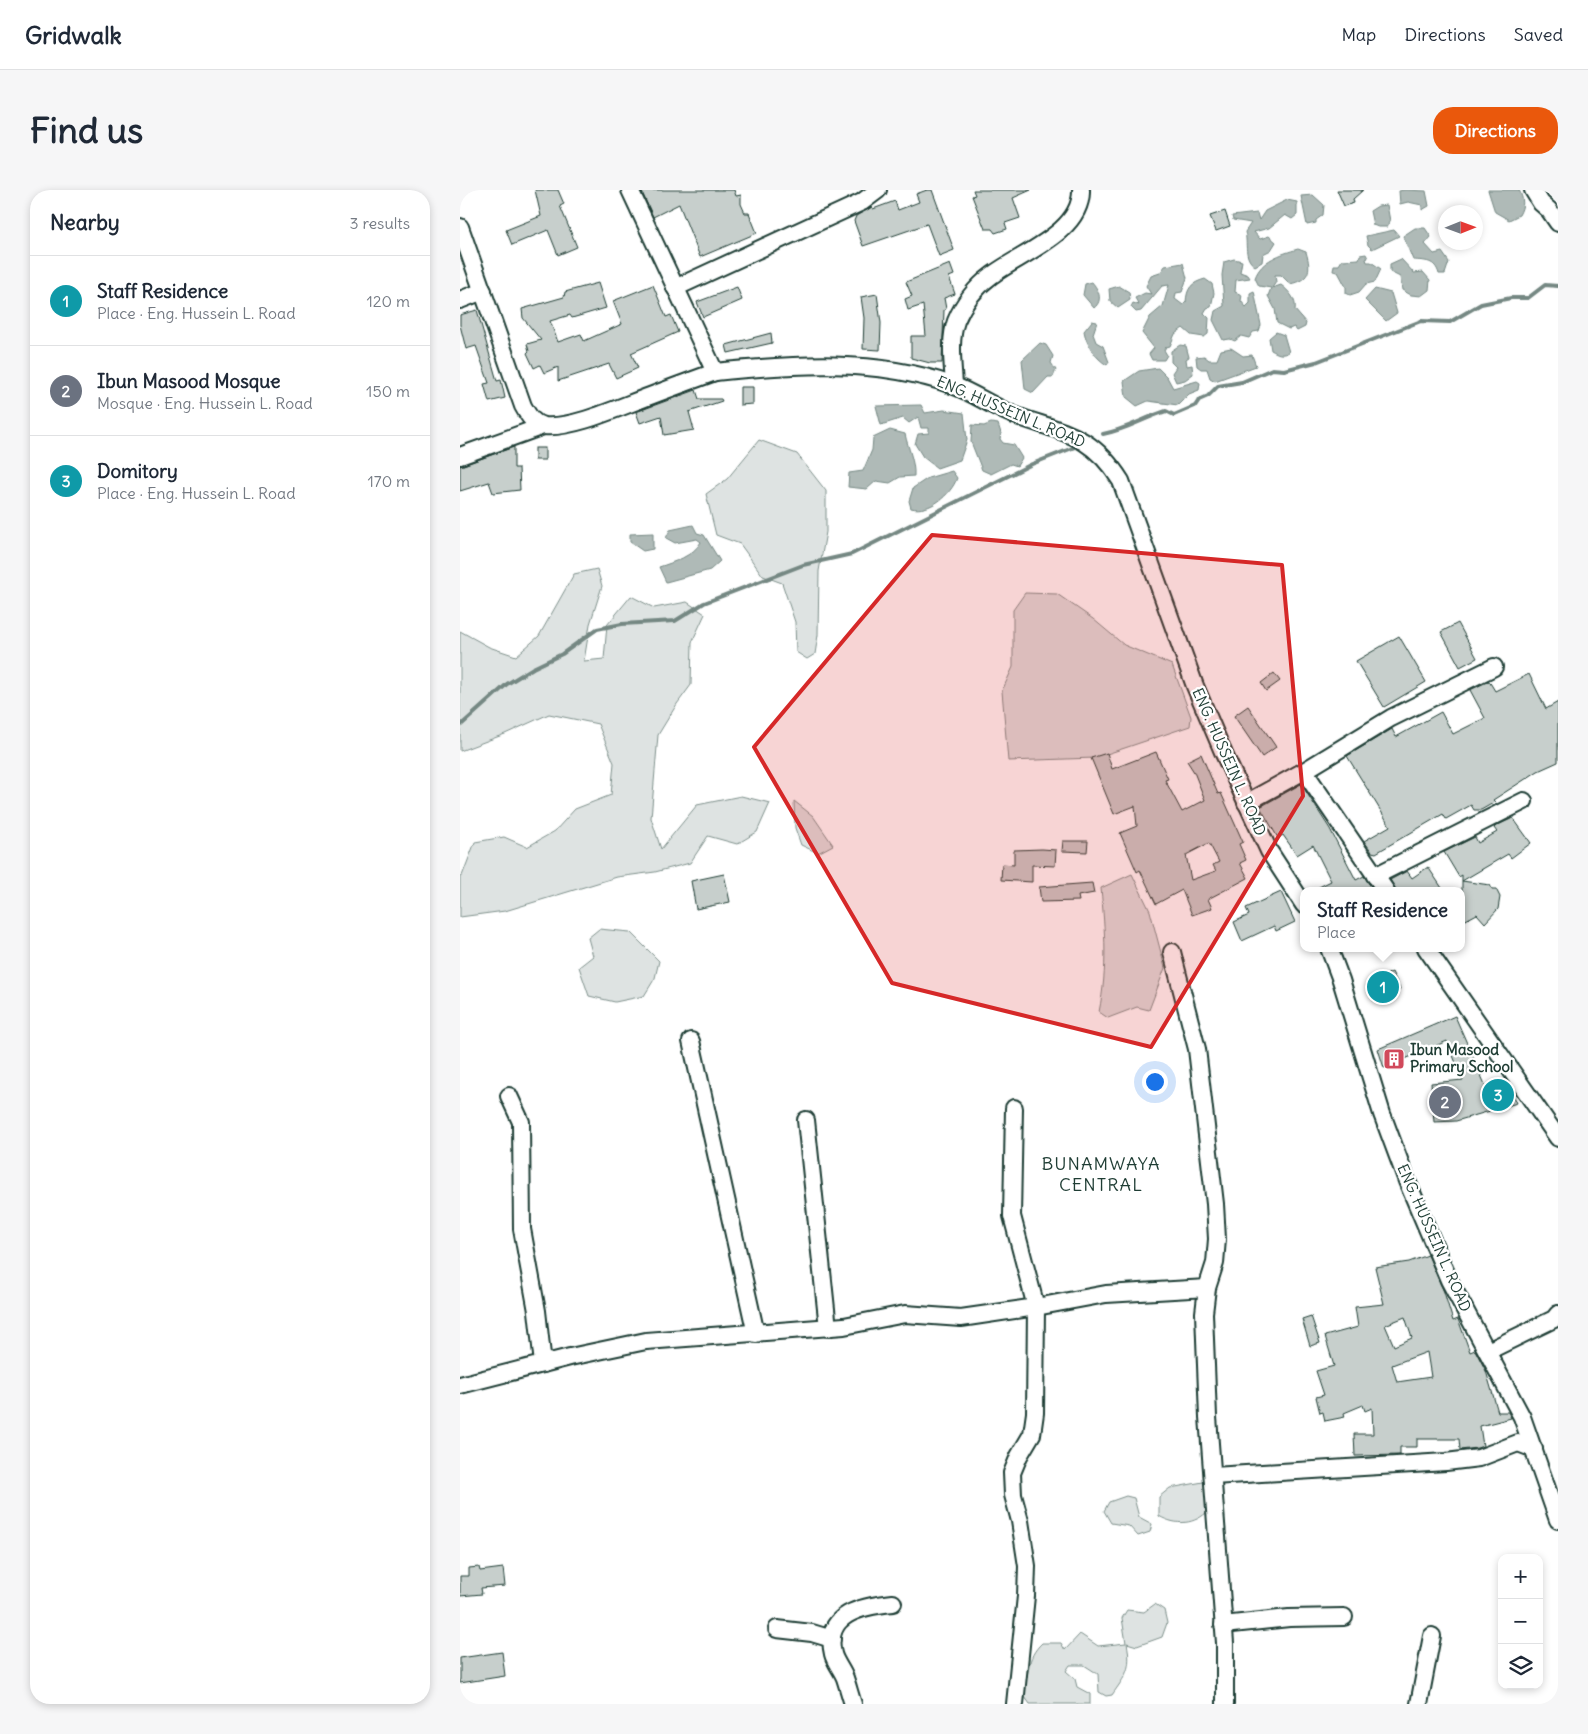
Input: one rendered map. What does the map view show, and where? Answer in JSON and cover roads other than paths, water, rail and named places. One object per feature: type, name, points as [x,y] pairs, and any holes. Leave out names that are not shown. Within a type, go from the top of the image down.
[{"type":"street","points":[[630,190],[715,372]]},
{"type":"street","points":[[675,288],[862,202],[878,190]]},
{"type":"street","points":[[954,386],[952,345],[956,322],[965,303],[990,276],[1037,248],[1061,230],[1078,209],[1081,190]]},
{"type":"street","points":[[1533,190],[1558,224]]},
{"type":"street","points":[[460,227],[523,406],[529,417],[543,426]]},
{"type":"street","points":[[460,300],[483,291]]},
{"type":"street","name":"ENG. HUSSEIN L. ROAD","points":[[460,456],[543,426],[556,426],[588,419],[715,372],[800,365],[845,365],[915,374],[954,386],[1012,414],[1080,438],[1097,450],[1110,464],[1121,481],[1195,686],[1246,803],[1270,852],[1300,899]]},
{"type":"street","points":[[1246,803],[1304,771],[1391,718],[1494,667]]},
{"type":"street","points":[[1304,771],[1383,887]]},
{"type":"street","points":[[1376,876],[1524,801]]},
{"type":"street","points":[[1172,952],[1197,1049],[1216,1204],[1217,1240],[1215,1263],[1207,1288],[1204,1313],[1224,1625],[1225,1704]]},
{"type":"street","name":"ENG. HUSSEIN L. ROAD","points":[[1331,952],[1342,980],[1382,1114],[1407,1181],[1448,1280],[1512,1394],[1534,1449],[1558,1520]]},
{"type":"street","points":[[1429,952],[1558,1138]]},
{"type":"street","points":[[691,1040],[756,1334]]},
{"type":"street","points":[[509,1096],[521,1122],[522,1229],[538,1311],[542,1364]]},
{"type":"street","points":[[1014,1108],[1012,1216],[1036,1307],[1035,1394],[1032,1434],[1019,1456],[1012,1473],[1013,1495],[1020,1522],[1027,1566],[1026,1596],[1015,1704]]},
{"type":"street","points":[[806,1120],[828,1328]]},
{"type":"street","points":[[460,1385],[542,1364],[646,1341],[828,1328],[905,1314],[961,1318],[1106,1294],[1207,1288]]},
{"type":"street","points":[[1488,1351],[1554,1319],[1558,1314]]},
{"type":"street","points":[[1213,1476],[1446,1462],[1479,1458],[1518,1443],[1534,1449]]},
{"type":"street","points":[[853,1704],[845,1678],[833,1654],[832,1639],[836,1625],[849,1612],[863,1606],[893,1603]]},
{"type":"street","points":[[1224,1625],[1289,1618],[1344,1617]]},
{"type":"street","points":[[777,1629],[812,1633],[832,1639]]},
{"type":"street","points":[[1419,1704],[1432,1636]]},
{"type":"waterway","points":[[1103,434],[1119,430],[1166,411],[1174,415],[1195,406],[1199,400],[1208,396],[1218,386],[1242,382],[1272,369],[1284,370],[1316,362],[1421,321],[1450,322],[1481,304],[1511,298],[1528,298],[1545,285],[1558,286]]},
{"type":"waterway","points":[[460,726],[507,684],[533,668],[562,654],[597,629],[622,624],[675,621],[704,603],[803,565],[852,554],[1032,464],[1075,447]]},
{"type":"place","name":"Staff Residence","points":[[1383,987]]},
{"type":"place","name":"Ibun Masood Primary School","points":[[1394,1059]]},
{"type":"place","name":"Domitory","points":[[1498,1095]]},
{"type":"place","name":"Ibun Masood Mosque","points":[[1445,1102]]},
{"type":"district","name":"BUNAMWAYA CENTRAL","points":[[1101,1174]]}]
